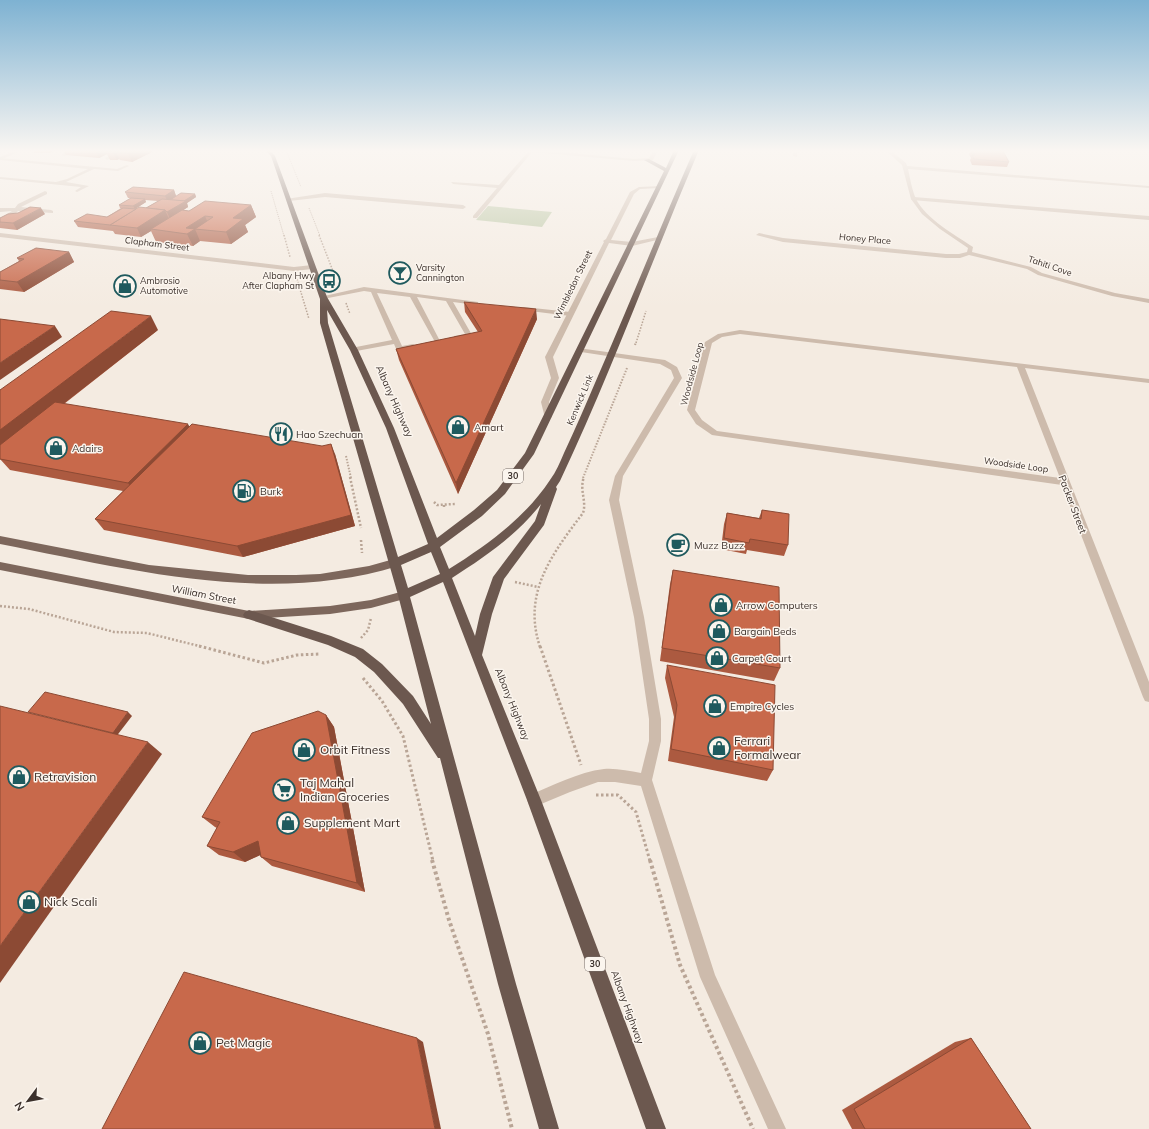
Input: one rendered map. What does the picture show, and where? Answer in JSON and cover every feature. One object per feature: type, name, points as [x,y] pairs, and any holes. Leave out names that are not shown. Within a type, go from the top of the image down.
[{"type":"highway","name":"Albany Highway","points":[[290,203],[323,297],[354,350],[390,428],[476,656],[534,800],[656,1129]]},
{"type":"highway","name":"Kenwick Link","points":[[394,563],[434,546],[478,513],[501,492],[529,454],[652,203]]},
{"type":"highway","name":"Kenwick Link","points":[[404,595],[446,576],[481,554],[503,537],[532,509],[555,481],[580,429],[674,203]]},
{"type":"highway","name":"Albany Highway","points":[[323,297],[324,323],[404,595],[507,984],[549,1129]]},
{"type":"highway","points":[[476,656],[486,614],[499,577],[540,522],[555,481]]},
{"type":"highway","points":[[249,616],[331,641],[358,653],[378,668],[408,700],[448,762]]},
{"type":"main road","name":"William Street","points":[[0,540],[142,568],[245,580],[287,581],[319,579],[371,570],[394,563]]},
{"type":"main road","name":"William Street","points":[[0,566],[249,616],[330,610],[371,604],[404,595]]},
{"type":"street","points":[[0,220],[12,214],[20,205],[25,203]]},
{"type":"street","points":[[413,203],[463,207]]},
{"type":"street","points":[[475,217],[487,203]]},
{"type":"street","name":"Wimbledon Street","points":[[548,416],[545,402],[555,378],[549,357],[606,241],[627,203]]},
{"type":"street","points":[[917,203],[930,219],[971,248],[969,253]]},
{"type":"street","points":[[960,203],[1149,218]]},
{"type":"street","points":[[0,210],[16,209],[51,212]]},
{"type":"street","name":"Clapham Street","points":[[0,235],[294,269],[312,267]]},
{"type":"street","name":"Honey Place","points":[[759,235],[783,240],[946,256],[960,256],[969,253]]},
{"type":"street","points":[[606,241],[632,244],[658,239]]},
{"type":"street","name":"Tahiti Cove","points":[[969,253],[1029,268],[1040,274],[1114,295],[1149,301]]},
{"type":"street","points":[[323,297],[364,289],[487,304]]},
{"type":"street","points":[[373,290],[400,349],[469,335],[449,300]]},
{"type":"street","points":[[412,295],[436,341]]},
{"type":"street","points":[[517,308],[570,314]]},
{"type":"street","name":"Woodside Loop","points":[[1020,365],[740,332],[720,335],[709,342],[691,410],[698,422],[715,432],[1064,482]]},
{"type":"street","points":[[354,350],[396,341]]},
{"type":"street","points":[[581,350],[662,362],[674,369],[678,378],[619,476],[614,500],[639,617],[655,719],[655,741],[646,780],[708,977],[777,1129]]},
{"type":"street","points":[[1020,365],[1149,381]]},
{"type":"street","name":"Packer Street","points":[[1020,365],[1064,482],[1149,697]]},
{"type":"street","points":[[534,800],[603,775],[646,780]]},
{"type":"path","points":[[274,203],[309,320]]},
{"type":"path","points":[[308,203],[351,316]]},
{"type":"path","points":[[646,311],[635,344],[643,353],[642,359],[639,366],[631,366],[626,369],[582,481],[581,489],[586,506],[583,513],[556,549],[538,587],[535,598],[535,632],[593,794],[618,795],[636,812],[680,964],[753,1129]]},
{"type":"path","points":[[346,453],[361,528]]},
{"type":"path","points":[[432,499],[437,505],[455,504]]},
{"type":"path","points":[[361,540],[362,553]]},
{"type":"path","points":[[515,582],[538,587]]},
{"type":"path","points":[[0,606],[29,609],[114,632],[147,633],[264,663],[297,655],[323,654]]},
{"type":"path","points":[[359,640],[368,630],[372,615]]},
{"type":"path","points":[[358,672],[382,701],[403,736],[428,848],[448,920],[488,1034],[512,1129]]},
{"type":"green space","points":[[488,206],[552,212],[542,227],[476,220]]},
{"type":"building","points":[[123,203],[139,203],[133,206],[119,205]]},
{"type":"building","points":[[155,203],[183,203],[167,212],[165,210],[146,208]]},
{"type":"building","points":[[202,203],[251,205],[233,218],[243,219],[226,232],[195,229],[187,234],[151,229],[182,210],[189,211]],"holes":[[[205,216],[213,217],[195,229],[186,228]]]},
{"type":"building","points":[[30,207],[41,208],[13,223],[0,222],[0,218],[8,214],[18,213]]},
{"type":"building","points":[[139,207],[165,210],[137,228],[110,225]]},
{"type":"building","points":[[123,208],[136,209],[110,225],[74,221],[87,214],[107,217]]},
{"type":"building","points":[[36,248],[69,252],[17,282],[0,280],[0,272],[24,259],[17,258]]},
{"type":"building","name":"Amart","points":[[464,302],[536,309],[456,483],[396,349],[482,331]]},
{"type":"building","points":[[111,311],[151,316],[0,430],[0,390]]},
{"type":"building","points":[[0,319],[55,326],[0,363]]},
{"type":"building","points":[[55,402],[188,424],[128,483],[0,459],[0,445]]},
{"type":"building","name":"Burk","points":[[192,424],[322,446],[331,444],[351,515],[237,546],[95,519]]},
{"type":"building","points":[[762,510],[789,514],[788,545],[750,539],[749,543],[724,538],[727,513],[761,519]]},
{"type":"building","points":[[673,570],[779,587],[780,668],[662,648]]},
{"type":"building","points":[[667,665],[775,685],[773,770],[671,749],[677,705]]},
{"type":"building","points":[[45,692],[128,712],[113,733],[28,712]]},
{"type":"building","name":"Nick Scali","points":[[0,706],[148,742],[0,946]]},
{"type":"building","points":[[318,711],[326,715],[357,883],[261,857],[258,841],[233,852],[207,846],[220,822],[202,817],[252,733]]},
{"type":"building","points":[[184,972],[417,1038],[435,1129],[102,1129]]},
{"type":"building","points":[[971,1038],[1031,1129],[865,1129],[854,1109]]},
{"type":"place","name":"Varsity Cannington","points":[[400,273]]},
{"type":"place","name":"Albany Hwy After Clapham St","points":[[329,281]]},
{"type":"place","name":"Ambrosio Automotive","points":[[125,286]]},
{"type":"place","name":"Amart","points":[[458,427]]},
{"type":"place","name":"Hao Szechuan","points":[[281,434]]},
{"type":"place","name":"Adairs","points":[[56,448]]},
{"type":"place","name":"Burk","points":[[244,491]]},
{"type":"place","name":"Muzz Buzz","points":[[678,545]]},
{"type":"place","name":"Arrow Computers","points":[[721,605]]},
{"type":"place","name":"Bargain Beds","points":[[719,631]]},
{"type":"place","name":"Carpet Court","points":[[717,658]]},
{"type":"place","name":"Empire Cycles","points":[[715,706]]},
{"type":"place","name":"Ferrari Formalwear","points":[[719,748]]},
{"type":"place","name":"Orbit Fitness","points":[[304,750]]},
{"type":"place","name":"Retravision","points":[[19,777]]},
{"type":"place","name":"Taj Mahal Indian Groceries","points":[[284,790]]},
{"type":"place","name":"Supplement Mart","points":[[288,823]]},
{"type":"place","name":"Nick Scali","points":[[29,902]]},
{"type":"place","name":"Pet Magic","points":[[200,1043]]}]
